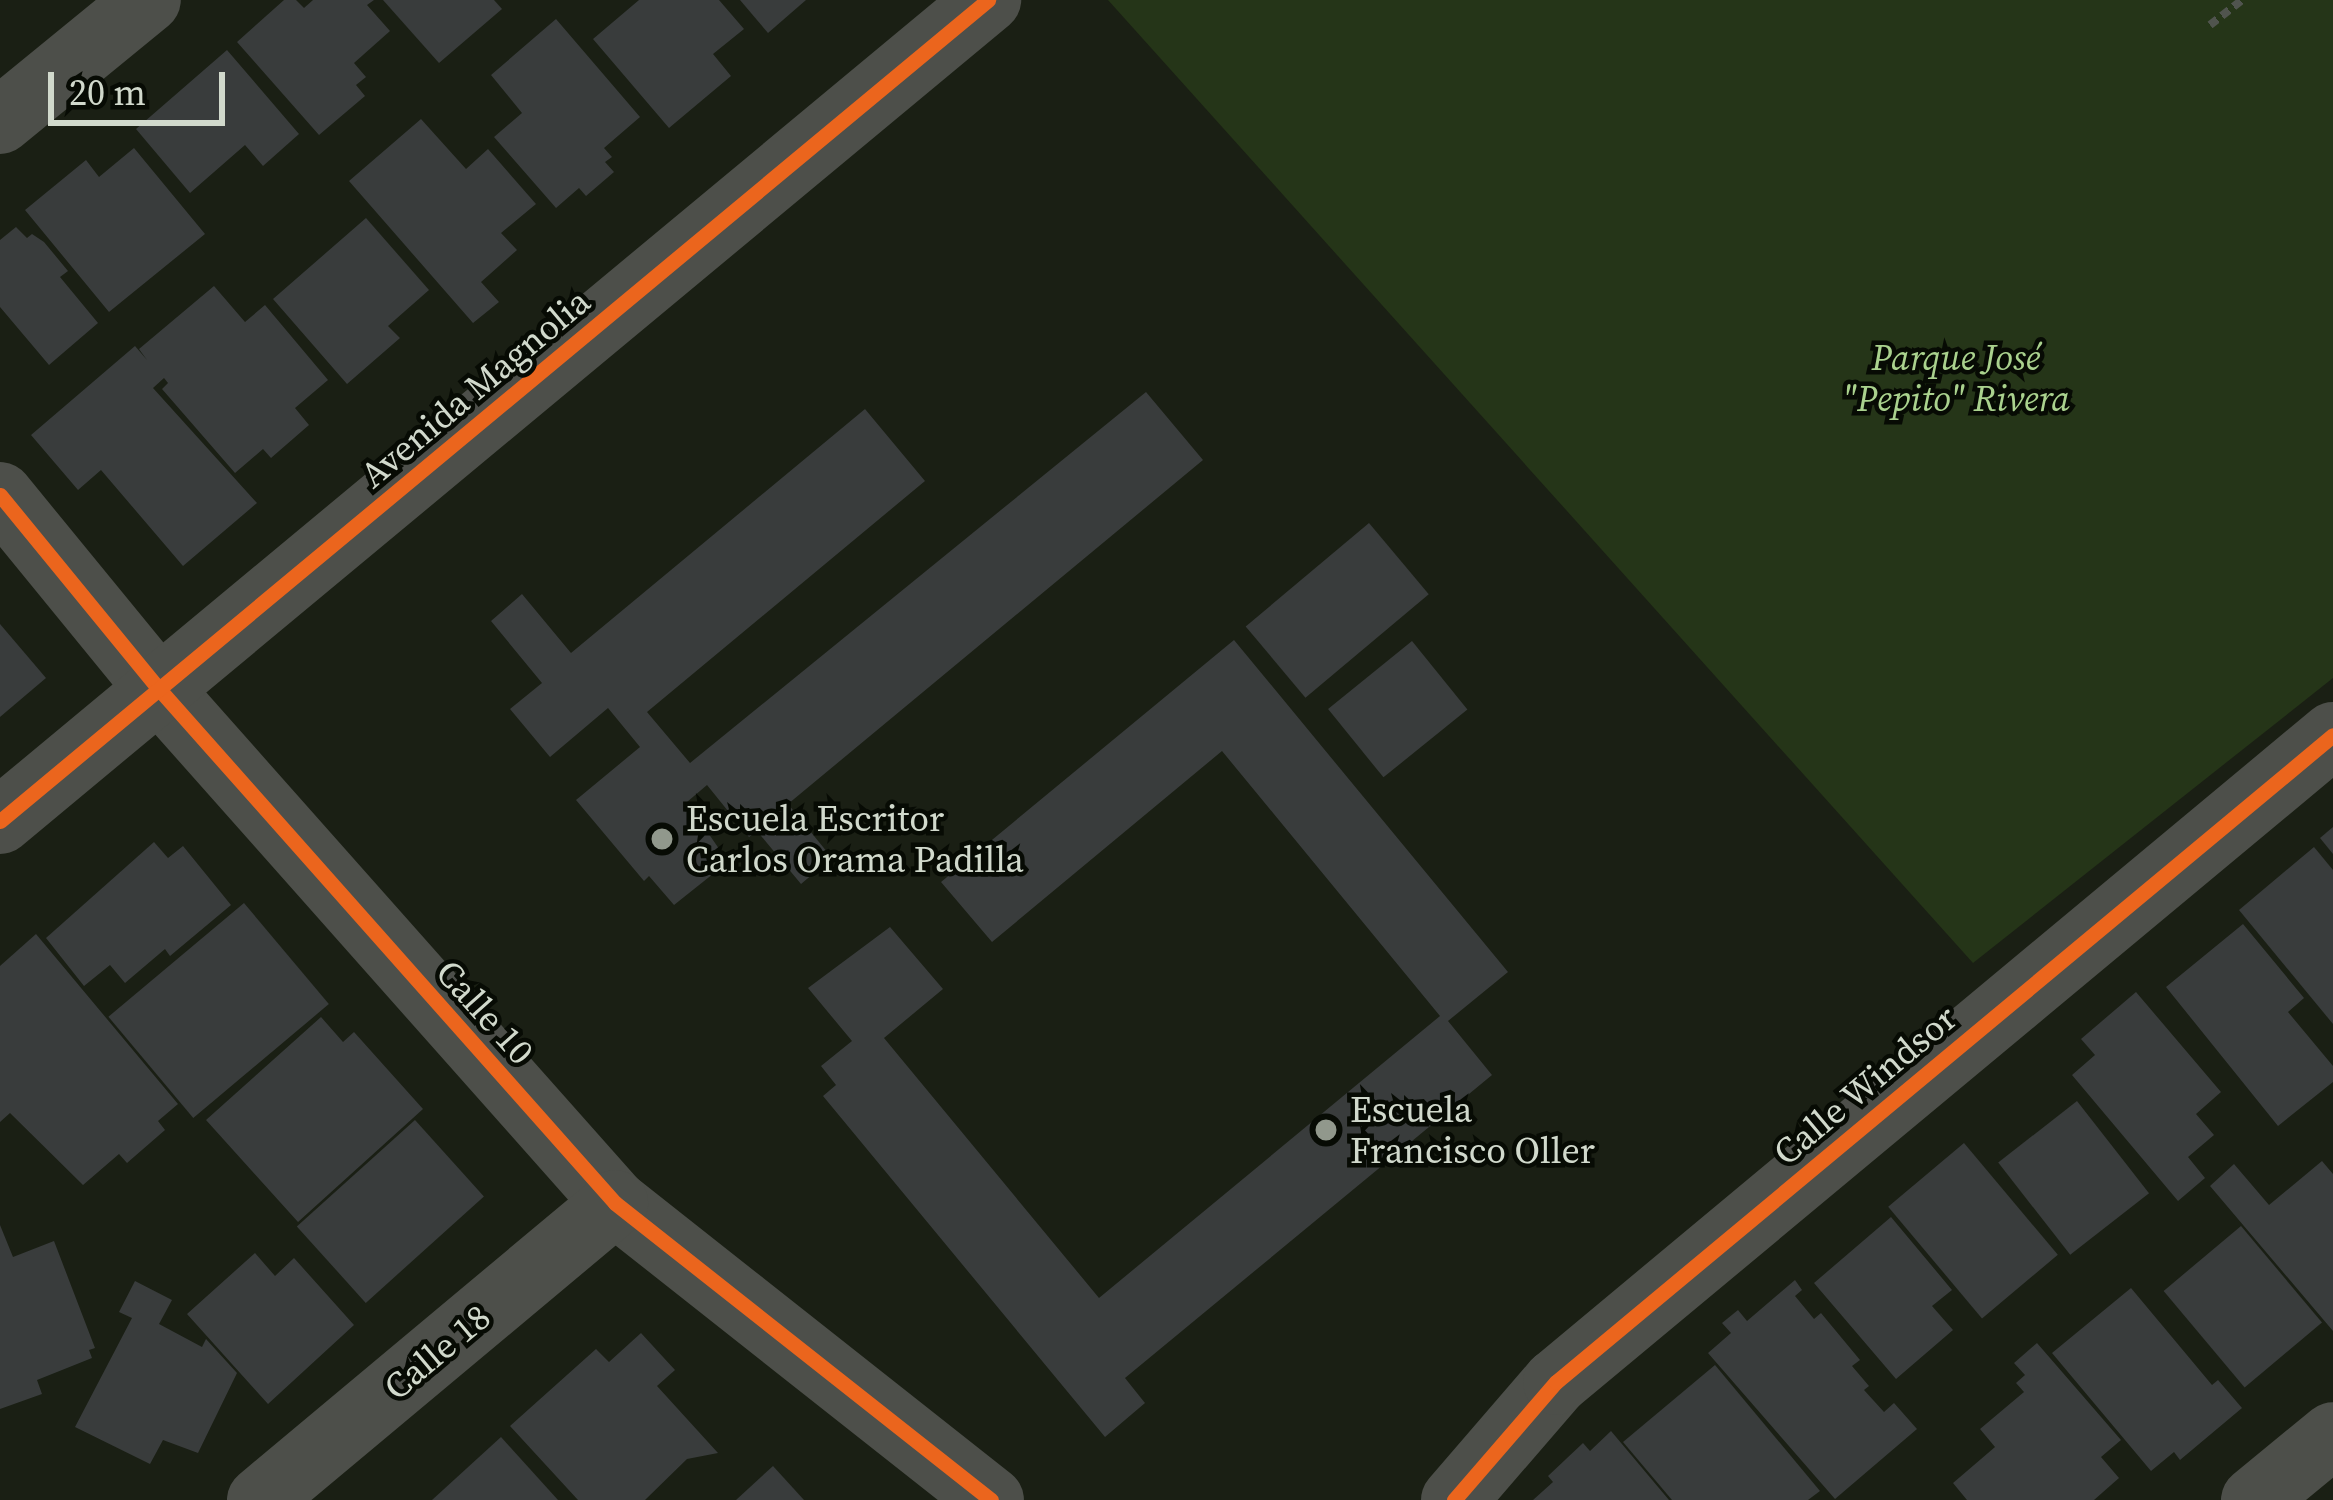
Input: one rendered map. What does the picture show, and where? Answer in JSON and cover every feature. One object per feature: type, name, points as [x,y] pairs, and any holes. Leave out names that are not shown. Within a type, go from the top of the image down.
[{"type":"street","points":[[0,121],[148,0]]},
{"type":"street","name":"Avenida Magnolia","points":[[0,821],[988,0]]},
{"type":"street","name":"Calle 10","points":[[0,495],[159,689],[615,1203],[992,1500]]},
{"type":"street","name":"Calle Windsor","points":[[1454,1500],[1556,1382],[2333,735]]},
{"type":"street","name":"Calle 18","points":[[260,1500],[615,1203]]},
{"type":"street","points":[[2254,1500],[2333,1435]]},
{"type":"path","points":[[2210,25],[2242,0]]},
{"type":"green space","name":"Parque José \"Pepito\" Rivera","points":[[1108,0],[2333,0],[2333,678],[1973,963]]},
{"type":"building","points":[[284,0],[296,0],[304,8],[313,0],[374,0],[367,5],[390,31],[354,63],[366,77],[356,85],[365,96],[319,135],[237,42]]},
{"type":"building","points":[[383,0],[494,0],[502,9],[439,63]]},
{"type":"building","points":[[639,0],[719,0],[744,29],[713,54],[731,76],[669,128],[593,39]]},
{"type":"building","points":[[740,0],[806,0],[768,33]]},
{"type":"building","points":[[556,19],[640,117],[604,148],[612,157],[605,162],[614,172],[586,196],[579,188],[556,208],[494,137],[522,113],[491,75]]},
{"type":"building","points":[[227,50],[299,134],[263,166],[245,145],[190,193],[136,129]]},
{"type":"building","points":[[421,119],[466,169],[488,149],[536,204],[501,233],[517,250],[481,282],[499,302],[473,323],[349,181]]},
{"type":"building","points":[[134,148],[205,234],[109,312],[25,210],[86,160],[99,177]]},
{"type":"building","points":[[366,218],[429,290],[388,326],[400,338],[347,384],[273,299]]},
{"type":"building","points":[[16,227],[27,238],[32,234],[44,242],[68,271],[60,277],[98,323],[49,365],[0,307],[0,240]]},
{"type":"building","points":[[214,286],[245,322],[265,305],[328,380],[295,408],[309,425],[271,458],[263,449],[235,473],[162,389],[168,383],[164,378],[153,388],[257,503],[183,566],[101,470],[78,490],[31,435],[135,346],[147,360],[139,349]]},
{"type":"building","points":[[1146,392],[1203,460],[788,804],[832,858],[801,884],[757,831],[749,837],[707,785],[687,802],[728,862],[674,905],[649,876],[644,881],[576,800],[640,747],[608,708],[550,757],[510,709],[542,683],[491,621],[522,594],[571,653],[865,409],[925,481],[647,712],[690,763]]},
{"type":"building","points":[[1369,523],[1429,594],[1305,698],[1246,626]]},
{"type":"building","points":[[0,624],[46,678],[0,717]]},
{"type":"building","points":[[1234,640],[1508,972],[1448,1021],[1492,1075],[1125,1378],[1145,1403],[1105,1437],[823,1096],[836,1085],[821,1066],[852,1041],[808,988],[890,927],[943,989],[884,1038],[1099,1298],[1440,1016],[1222,751],[992,942],[941,882]]},
{"type":"building","points":[[1412,641],[1467,709],[1383,777],[1328,709]]},
{"type":"building","points":[[2333,827],[2333,854],[2320,838]]},
{"type":"building","points":[[154,842],[168,858],[183,846],[231,905],[170,956],[165,949],[125,983],[110,965],[84,986],[46,938]]},
{"type":"building","points":[[2314,847],[2333,870],[2333,1024],[2239,910]]},
{"type":"building","points":[[244,903],[329,1004],[193,1118],[108,1017]]},
{"type":"building","points":[[2243,924],[2304,998],[2288,1012],[2333,1066],[2333,1082],[2278,1126],[2166,987]]},
{"type":"building","points":[[36,934],[178,1104],[158,1121],[165,1130],[127,1163],[119,1154],[83,1185],[10,1113],[0,1122],[0,966]]},
{"type":"building","points":[[2136,992],[2221,1092],[2196,1114],[2214,1135],[2188,1157],[2205,1178],[2178,1201],[2072,1075],[2095,1055],[2081,1039]]},
{"type":"building","points":[[321,1017],[343,1042],[354,1032],[423,1109],[298,1222],[206,1120]]},
{"type":"building","points":[[2077,1101],[2149,1193],[2070,1255],[1998,1163]]},
{"type":"building","points":[[415,1120],[484,1197],[366,1303],[297,1226]]},
{"type":"building","points":[[1964,1143],[2058,1255],[1982,1318],[1888,1207]]},
{"type":"building","points":[[2322,1161],[2333,1174],[2333,1331],[2210,1186],[2234,1164],[2269,1205]]},
{"type":"building","points":[[1891,1217],[1952,1290],[1932,1306],[1953,1330],[1896,1379],[1814,1283]]},
{"type":"building","points":[[0,1225],[13,1257],[54,1241],[95,1348],[89,1350],[92,1358],[37,1380],[42,1394],[0,1409]]},
{"type":"building","points":[[2241,1226],[2322,1323],[2245,1387],[2164,1291]]},
{"type":"building","points":[[255,1253],[275,1276],[294,1258],[354,1325],[268,1404],[187,1314]]},
{"type":"building","points":[[1795,1280],[1802,1290],[1795,1296],[1814,1319],[1821,1313],[1860,1360],[1852,1366],[1869,1386],[1864,1390],[1884,1412],[1894,1403],[1917,1429],[1835,1499],[1708,1353],[1731,1333],[1722,1323],[1738,1310],[1747,1321]]},
{"type":"building","points":[[135,1281],[172,1300],[159,1324],[202,1347],[206,1339],[237,1373],[198,1453],[163,1440],[150,1464],[75,1427],[132,1318],[119,1312]]},
{"type":"building","points":[[2131,1288],[2212,1385],[2218,1380],[2242,1408],[2180,1460],[2174,1452],[2151,1471],[2052,1353]]},
{"type":"building","points":[[641,1333],[675,1370],[657,1386],[718,1453],[687,1459],[645,1500],[578,1500],[510,1426],[596,1349],[609,1362]]},
{"type":"building","points":[[2037,1343],[2121,1440],[2101,1457],[2119,1478],[2094,1500],[1967,1500],[1953,1483],[1995,1447],[1980,1429],[2024,1392],[2016,1383],[2025,1375],[2014,1363]]},
{"type":"building","points":[[1715,1365],[1820,1491],[1808,1500],[1672,1500],[1623,1442]]},
{"type":"building","points":[[1611,1431],[1669,1500],[1533,1500],[1553,1482],[1548,1476],[1583,1443],[1590,1451]]},
{"type":"building","points":[[501,1437],[558,1500],[432,1500]]},
{"type":"building","points":[[773,1466],[804,1500],[736,1500]]},
{"type":"cycle path","points":[[0,821],[988,0]]},
{"type":"cycle path","points":[[0,495],[159,689],[615,1203],[991,1500]]},
{"type":"cycle path","points":[[1454,1500],[1556,1382],[2333,735]]},
{"type":"place","name":"Escuela Escritor Carlos Orama Padilla","points":[[662,839]]},
{"type":"place","name":"Escuela Francisco Oller","points":[[1326,1130]]}]
